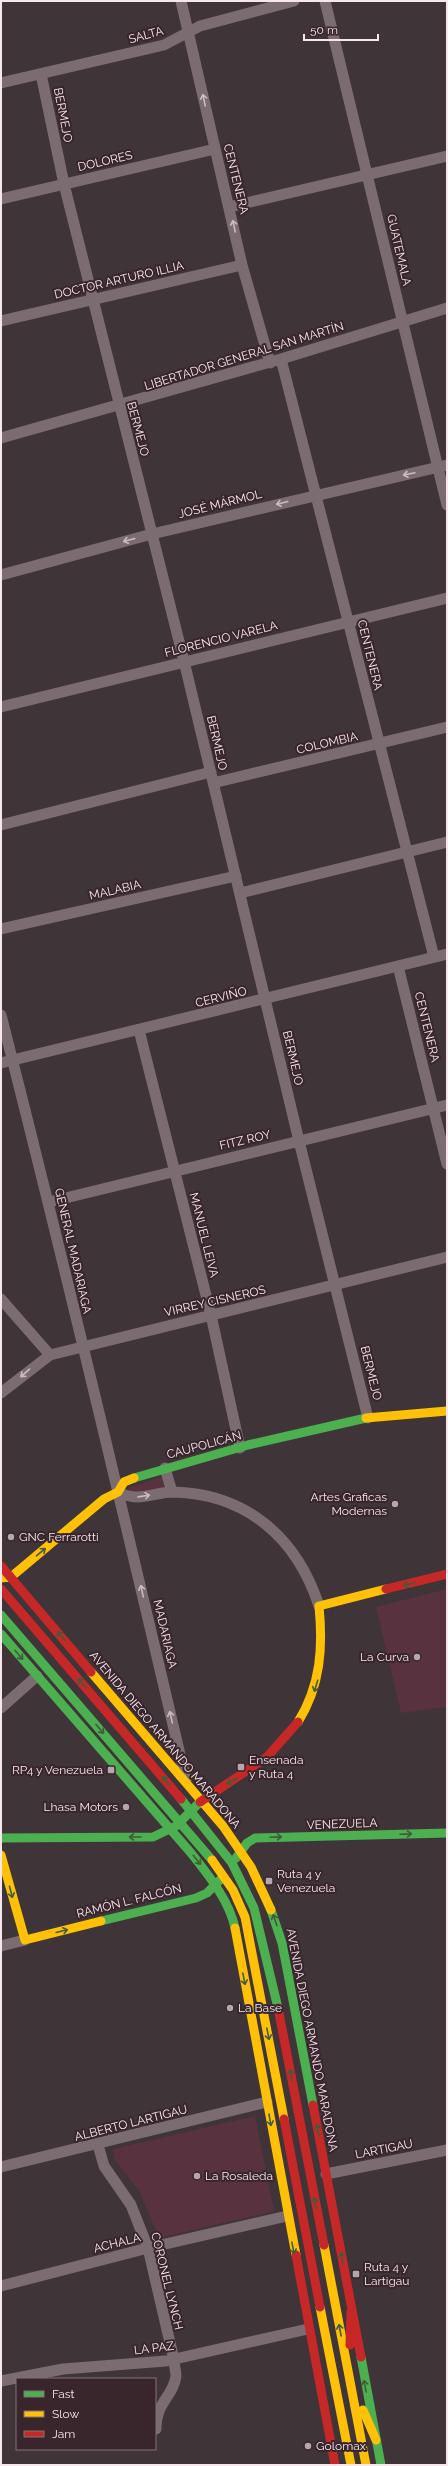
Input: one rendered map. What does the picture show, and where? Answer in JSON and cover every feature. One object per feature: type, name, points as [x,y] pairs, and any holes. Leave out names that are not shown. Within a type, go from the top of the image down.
[{"type":"street","name":"CENTENERA","points":[[181,1],[242,264],[270,363]]},
{"type":"street","name":"SALTA","points":[[1,83],[164,45],[206,24],[294,1]]},
{"type":"street","name":"GUATEMALA","points":[[325,1],[403,322],[443,466],[447,505]]},
{"type":"street","name":"BERMEJO","points":[[42,74],[64,184],[184,661],[299,1141],[368,1418]]},
{"type":"street","name":"DOLORES","points":[[1,199],[215,149]]},
{"type":"street","points":[[229,207],[447,156]]},
{"type":"street","name":"DOCTOR ARTURO ILLIA","points":[[1,321],[242,264]]},
{"type":"street","name":"LIBERTADOR GENERAL SAN MARTÍN","points":[[1,438],[119,407],[270,363],[447,308]]},
{"type":"street","name":"CENTENERA","points":[[282,359],[378,744],[408,851],[434,957]]},
{"type":"street","name":"JOSÉ MÁRMOL","points":[[1,575],[152,534],[443,466]]},
{"type":"street","name":"FLORENCIO VARELA","points":[[1,707],[184,661],[447,598]]},
{"type":"street","name":"COLOMBIA","points":[[1,825],[212,777],[378,744],[447,727]]},
{"type":"street","points":[[240,893],[447,842]]},
{"type":"street","name":"MALABIA","points":[[1,929],[236,876]]},
{"type":"street","name":"CERVIÑO","points":[[1,1063],[447,954]]},
{"type":"street","name":"CENTENERA","points":[[398,966],[447,1164]]},
{"type":"street","name":"GENERAL MADARIAGA","points":[[1,1015],[49,1202],[82,1346],[118,1492]]},
{"type":"street","name":"MANUEL LEIVA","points":[[139,1030],[211,1315],[240,1448]]},
{"type":"street","name":"FITZ ROY","points":[[49,1202],[174,1170],[447,1105]]},
{"type":"street","name":"VIRREY CISNEROS","points":[[1,1393],[50,1355],[447,1257]]},
{"type":"street","points":[[1,1299],[50,1355]]},
{"type":"street","name":"CAUPOLICÁN","points":[[11,1577],[104,1499],[118,1492],[124,1482],[165,1468],[240,1448],[368,1418],[423,1415],[447,1411]]},
{"type":"street","points":[[165,1468],[172,1492]]},
{"type":"street","points":[[1,1838],[153,1837],[165,1835],[173,1830],[202,1800],[258,1764],[292,1730],[305,1711],[316,1686],[322,1661],[324,1640],[319,1606],[304,1568],[289,1547],[268,1525],[246,1510],[217,1498],[199,1494],[172,1492],[130,1498],[118,1492]]},
{"type":"street","name":"MADARIAGA","points":[[118,1492],[187,1782]]},
{"type":"street","name":"AVENIDA DIEGO ARMANDO MARADONA","points":[[1,1566],[202,1800],[242,1849],[261,1884],[282,1943],[381,2465]]},
{"type":"street","points":[[319,1606],[447,1574]]},
{"type":"street","points":[[1,1578],[11,1577]]},
{"type":"street","points":[[1,1589],[192,1811],[232,1863],[254,1908],[263,1936],[366,2465]]},
{"type":"street","points":[[1,1615],[181,1822],[224,1876],[245,1917],[350,2465]]},
{"type":"street","points":[[1,1634],[173,1830],[216,1885],[233,1919],[308,2329],[335,2465]]},
{"type":"street","points":[[1,1708],[37,1676]]},
{"type":"street","name":"VENEZUELA","points":[[242,1849],[255,1838],[447,1833]]},
{"type":"street","name":"RAMÓN L. FALCÓN","points":[[1,1946],[196,1898],[207,1893],[216,1885],[224,1876],[242,1849]]},
{"type":"street","points":[[1,1855],[24,1940]]},
{"type":"street","name":"ALBERTO LARTIGAU","points":[[1,2167],[98,2145],[267,2102]]},
{"type":"street","name":"CORONEL LYNCH","points":[[98,2145],[108,2174],[131,2205],[148,2248],[174,2360],[176,2375],[174,2383],[157,2414],[156,2429]]},
{"type":"street","name":"LARTIGAU","points":[[326,2174],[447,2150]]},
{"type":"street","name":"ACHALA","points":[[1,2286],[148,2248],[287,2216]]},
{"type":"street","points":[[351,2312],[349,2376],[376,2440]]},
{"type":"street","name":"LA PAZ","points":[[1,2380],[64,2369],[174,2360],[308,2329]]},
{"type":"shaded area","points":[[163,1476],[165,1489],[129,1493],[128,1488]]},
{"type":"shaded area","name":"La Curva","points":[[447,1589],[447,1707],[401,1713],[376,1607]]},
{"type":"shaded area","name":"La Rosaleda","points":[[255,2116],[274,2211],[159,2238],[140,2192],[115,2160],[113,2149]]},
{"type":"traffic: fast","points":[[134,1478],[248,1445],[366,1418]]},
{"type":"traffic: fast","points":[[1,1615],[212,1860]]},
{"type":"traffic: fast","points":[[1,1634],[191,1853],[211,1879],[223,1898],[235,1928]]},
{"type":"traffic: fast","points":[[181,1799],[232,1863],[254,1908],[278,2008]]},
{"type":"traffic: fast","points":[[1,1838],[153,1837],[176,1826],[200,1802]]},
{"type":"traffic: fast","points":[[236,1858],[247,1843],[255,1838],[447,1833]]},
{"type":"traffic: fast","points":[[101,1921],[196,1898],[207,1893],[223,1877]]},
{"type":"traffic: fast","points":[[271,1910],[282,1943],[313,2105]]},
{"type":"traffic: fast","points":[[361,2357],[381,2465]]},
{"type":"traffic: slow","points":[[366,1418],[447,1411]]},
{"type":"traffic: slow","points":[[1,1578],[11,1577],[104,1499],[118,1492],[124,1482],[134,1478]]},
{"type":"traffic: slow","points":[[298,1722],[312,1694],[319,1666],[321,1636],[319,1606],[386,1589]]},
{"type":"traffic: slow","points":[[91,1672],[223,1826],[251,1867],[271,1910]]},
{"type":"traffic: slow","points":[[1,1855],[25,1940],[101,1921]]},
{"type":"traffic: slow","points":[[212,1860],[233,1890],[245,1917],[284,2119]]},
{"type":"traffic: slow","points":[[235,1928],[296,2255]]},
{"type":"traffic: slow","points":[[324,2245],[366,2465]]},
{"type":"traffic: slow","points":[[320,2307],[351,2465]]},
{"type":"traffic: slow","points":[[363,2410],[376,2440]]},
{"type":"traffic: jam","points":[[1,1566],[91,1672]]},
{"type":"traffic: jam","points":[[386,1589],[447,1574]]},
{"type":"traffic: jam","points":[[1,1589],[181,1799]]},
{"type":"traffic: jam","points":[[200,1802],[267,1757],[298,1722]]},
{"type":"traffic: jam","points":[[278,2008],[324,2245]]},
{"type":"traffic: jam","points":[[313,2105],[361,2357]]},
{"type":"traffic: jam","points":[[284,2119],[320,2307]]},
{"type":"traffic: jam","points":[[296,2255],[335,2465]]},
{"type":"traffic: jam","points":[[350,2345],[351,2312]]},
{"type":"place","name":"Artes Graficas Modernas","points":[[395,1504]]},
{"type":"place","name":"GNC Ferrarotti","points":[[11,1537]]},
{"type":"place","name":"La Curva","points":[[417,1657]]},
{"type":"place","name":"Ensenada y Ruta 4","points":[[241,1767]]},
{"type":"place","name":"RP4 y Venezuela","points":[[111,1770]]},
{"type":"place","name":"Lhasa Motors","points":[[126,1807]]},
{"type":"place","name":"Ruta 4 y Venezuela","points":[[269,1881]]},
{"type":"place","name":"La Base","points":[[230,2008]]},
{"type":"place","name":"La Rosaleda","points":[[197,2176]]},
{"type":"place","name":"Ruta 4 y Lartigau","points":[[356,2274]]},
{"type":"place","name":"Golomax","points":[[308,2446]]}]
